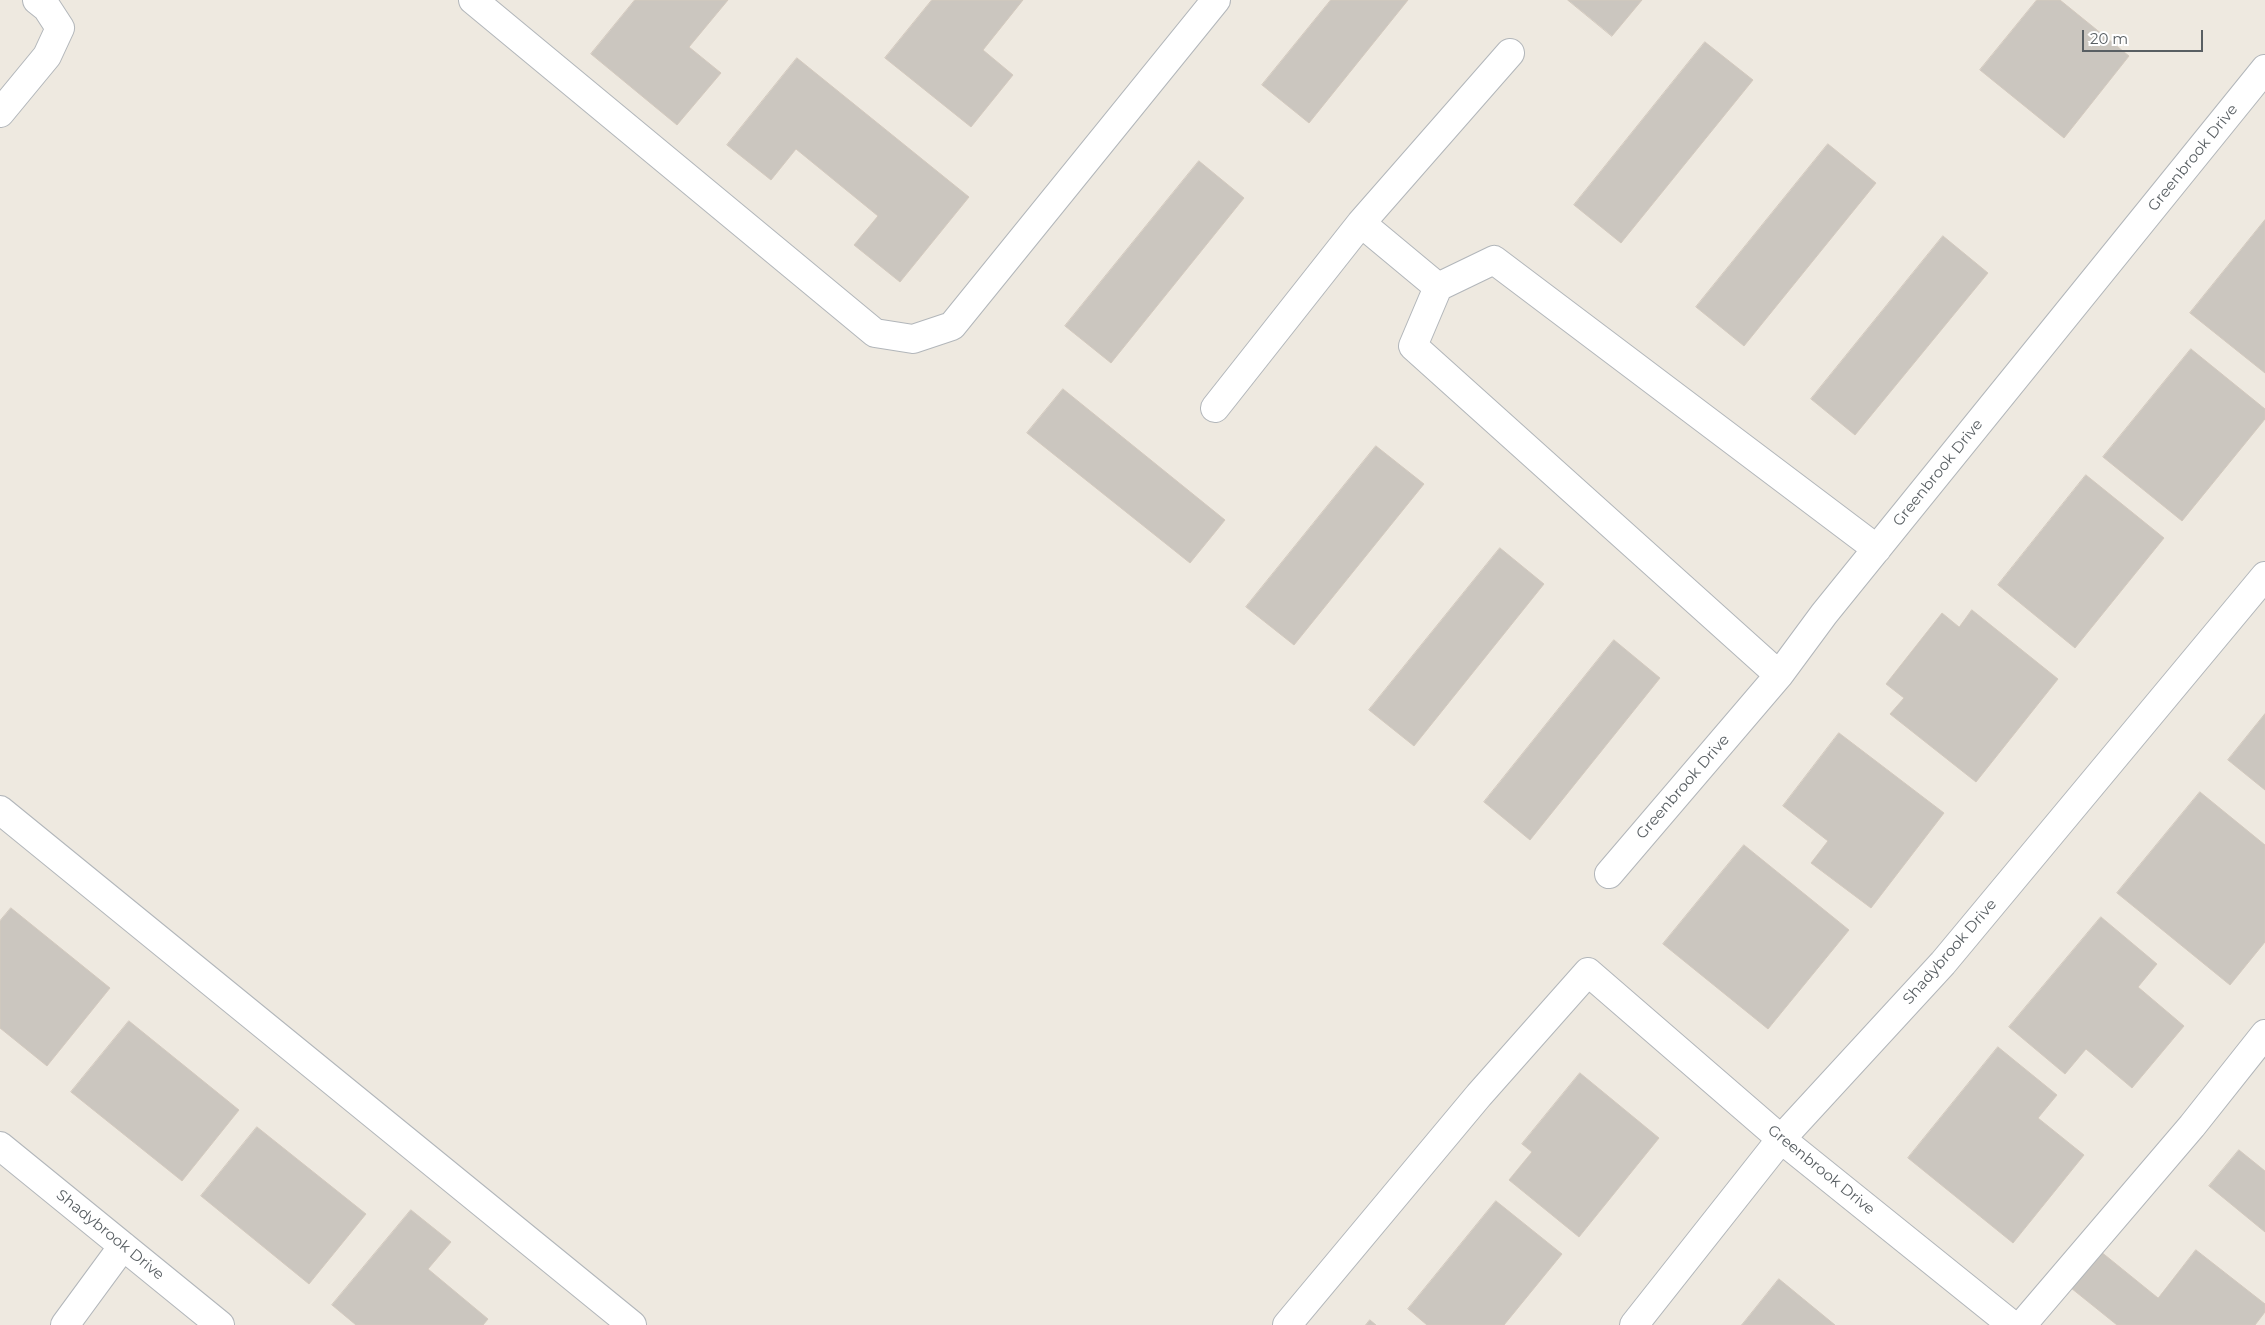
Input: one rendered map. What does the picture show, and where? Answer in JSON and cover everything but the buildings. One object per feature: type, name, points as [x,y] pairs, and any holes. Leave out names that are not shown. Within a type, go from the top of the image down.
[{"type":"street","points":[[0,113],[47,56],[60,28],[47,8],[37,0]]},
{"type":"street","points":[[473,0],[875,333],[913,339],[952,326],[1216,0]]},
{"type":"street","points":[[1215,408],[1361,223],[1510,53]]},
{"type":"street","name":"Greenbrook Drive","points":[[1609,874],[1779,676],[1877,549],[2265,69]]},
{"type":"street","points":[[1361,223],[1438,287]]},
{"type":"street","points":[[1779,676],[1413,346],[1438,287],[1494,260],[1877,549]]},
{"type":"street","name":"Shadybrook Drive","points":[[1634,1325],[1781,1139],[1943,964],[2265,576]]},
{"type":"street","points":[[0,810],[632,1325]]},
{"type":"street","name":"Greenbrook Drive","points":[[1288,1325],[1479,1095],[1588,972],[1781,1139],[2012,1325]]},
{"type":"street","points":[[2022,1325],[2192,1126],[2265,1034]]},
{"type":"street","name":"Shadybrook Drive","points":[[0,1146],[220,1325]]},
{"type":"street","points":[[65,1325],[123,1246]]}]
